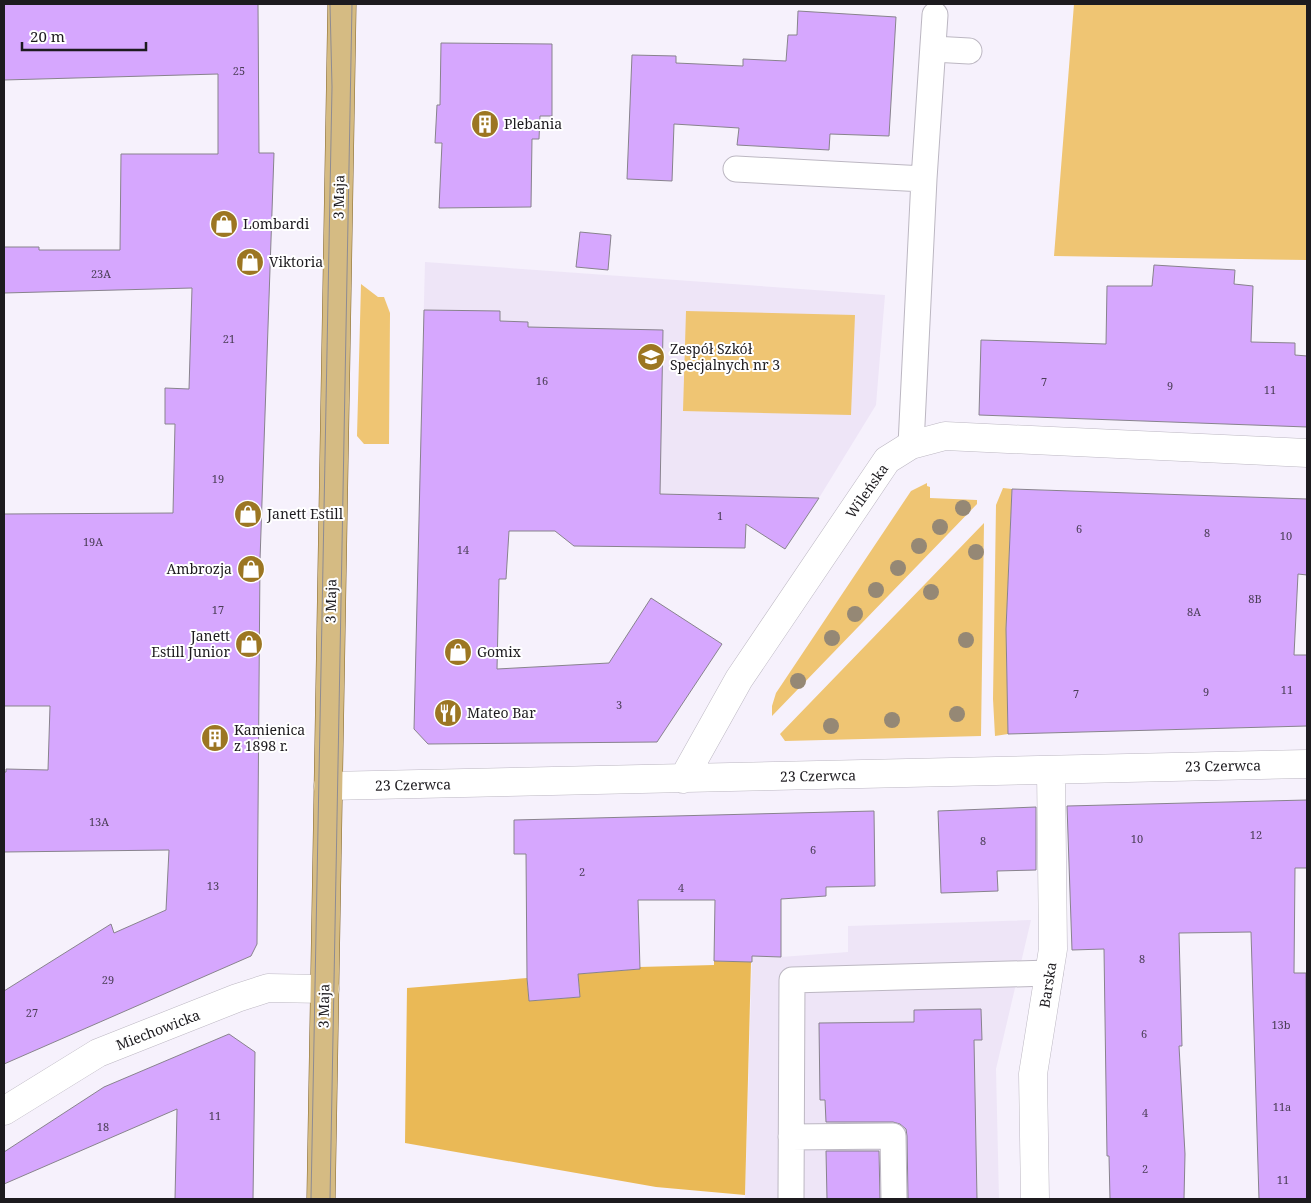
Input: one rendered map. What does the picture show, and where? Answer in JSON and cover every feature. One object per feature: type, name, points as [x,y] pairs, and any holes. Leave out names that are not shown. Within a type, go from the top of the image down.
[{"type":"main road","name":"3 Maja","points":[[321,1199],[342,4]]},
{"type":"street","name":"Wileńska","points":[[683,780],[739,679],[887,460],[911,445],[945,436],[1307,453]]},
{"type":"street","name":"23 Czerwca","points":[[328,786],[683,780],[1307,764]]},
{"type":"street","name":"Barska","points":[[1035,1199],[1033,1074],[1053,949],[1051,770]]},
{"type":"street","name":"Miechowicka","points":[[4,1111],[98,1053],[237,998],[268,988],[325,989]]},
{"type":"lane","points":[[911,445],[924,179],[935,15]]},
{"type":"lane","points":[[933,49],[969,51]]},
{"type":"lane","points":[[736,169],[924,179]]},
{"type":"lane","points":[[791,1199],[792,980],[1050,973]]},
{"type":"lane","points":[[791,1137],[893,1136],[894,1199]]},
{"type":"shaded area","points":[[1074,4],[1307,4],[1307,260],[1054,256]]},
{"type":"shaded area","name":"Zespół Szkół Specjalnych nr 3","points":[[425,262],[885,295],[876,405],[819,498],[585,492],[585,497],[419,492]]},
{"type":"shaded area","points":[[361,284],[378,297],[384,297],[390,313],[389,444],[364,444],[357,436]]},
{"type":"shaded area","points":[[686,311],[855,315],[851,415],[683,411]]},
{"type":"shaded area","points":[[927,483],[927,486],[930,487],[930,498],[977,500],[977,504],[772,716],[772,706],[776,693],[911,491]]},
{"type":"shaded area","points":[[1003,488],[1012,489],[1006,630],[1008,734],[995,736],[993,699],[996,505]]},
{"type":"shaded area","points":[[984,523],[981,736],[785,741],[780,734]]},
{"type":"shaded area","points":[[1031,920],[996,1069],[999,1199],[745,1199],[752,956],[781,957],[848,952],[848,926]]},
{"type":"shaded area","points":[[714,961],[751,962],[745,1195],[656,1187],[405,1143],[407,988],[527,978],[529,1001],[580,997],[578,974],[639,969],[639,967],[714,965]]},
{"type":"building","points":[[4,4],[258,4],[259,153],[274,153],[260,560],[257,944],[251,956],[4,1064],[4,991],[111,924],[114,933],[166,910],[169,850],[4,852],[4,772],[6,772],[6,769],[48,770],[50,706],[4,706],[4,514],[173,513],[175,424],[165,424],[165,388],[189,389],[192,288],[4,293],[4,247],[39,247],[39,250],[120,250],[121,154],[218,154],[218,74],[4,80]]},
{"type":"building","points":[[798,11],[896,17],[889,136],[830,134],[829,150],[737,145],[739,128],[674,124],[672,181],[627,179],[632,55],[676,56],[676,63],[743,66],[743,59],[786,61],[788,35],[797,35]]},
{"type":"building","name":"Plebania","points":[[441,43],[552,44],[552,116],[540,116],[539,139],[532,139],[531,207],[439,208],[442,143],[435,143],[437,105],[440,105]]},
{"type":"building","points":[[580,232],[611,235],[608,270],[576,267]]},
{"type":"building","points":[[1154,265],[1235,270],[1234,284],[1253,286],[1251,342],[1295,343],[1295,355],[1307,356],[1307,427],[979,415],[981,340],[1106,344],[1107,286],[1152,286]]},
{"type":"building","points":[[424,310],[500,311],[500,321],[528,322],[528,327],[663,330],[660,494],[819,498],[785,549],[746,524],[745,548],[574,546],[555,531],[509,531],[506,579],[499,579],[497,669],[609,663],[651,598],[722,644],[657,742],[428,744],[414,729]]},
{"type":"building","points":[[1012,489],[1307,499],[1307,575],[1298,574],[1294,655],[1307,655],[1307,726],[1008,734],[1006,629]]},
{"type":"building","points":[[1307,800],[1307,868],[1295,868],[1294,973],[1306,973],[1307,1199],[1259,1199],[1251,932],[1179,933],[1182,1046],[1179,1046],[1185,1154],[1184,1199],[1110,1199],[1109,1156],[1107,1156],[1104,949],[1072,950],[1067,806]]},
{"type":"building","points":[[1036,807],[1036,870],[997,871],[998,891],[941,893],[938,811]]},
{"type":"building","points":[[874,811],[875,886],[826,887],[826,896],[781,899],[781,957],[752,956],[752,962],[714,961],[715,900],[638,900],[640,969],[578,974],[580,997],[529,1001],[527,978],[526,854],[514,854],[514,820]]},
{"type":"building","points":[[981,1009],[982,1040],[974,1040],[977,1199],[908,1199],[906,1129],[900,1124],[893,1122],[826,1122],[825,1100],[820,1100],[819,1023],[914,1022],[914,1010]]},
{"type":"building","points":[[229,1034],[255,1052],[253,1199],[175,1199],[177,1109],[4,1184],[4,1152],[104,1087]]},
{"type":"building","points":[[826,1151],[879,1151],[880,1199],[827,1199]]},
{"type":"tram line","points":[[311,1199],[332,87],[330,4]]},
{"type":"tram line","points":[[330,1199],[352,4]]},
{"type":"place","name":"Plebania","points":[[485,124]]},
{"type":"place","name":"Lombardi","points":[[224,224]]},
{"type":"place","name":"Viktoria","points":[[250,262]]},
{"type":"place","name":"Zespół Szkół Specjalnych nr 3","points":[[651,357]]},
{"type":"place","name":"Janett Estill","points":[[248,514]]},
{"type":"place","name":"Ambrozja","points":[[251,569]]},
{"type":"place","name":"Janett Estill Junior","points":[[249,644]]},
{"type":"place","name":"Gomix","points":[[458,652]]},
{"type":"place","name":"Mateo Bar","points":[[448,713]]},
{"type":"place","name":"Kamienica z 1898 r.","points":[[215,738]]}]
